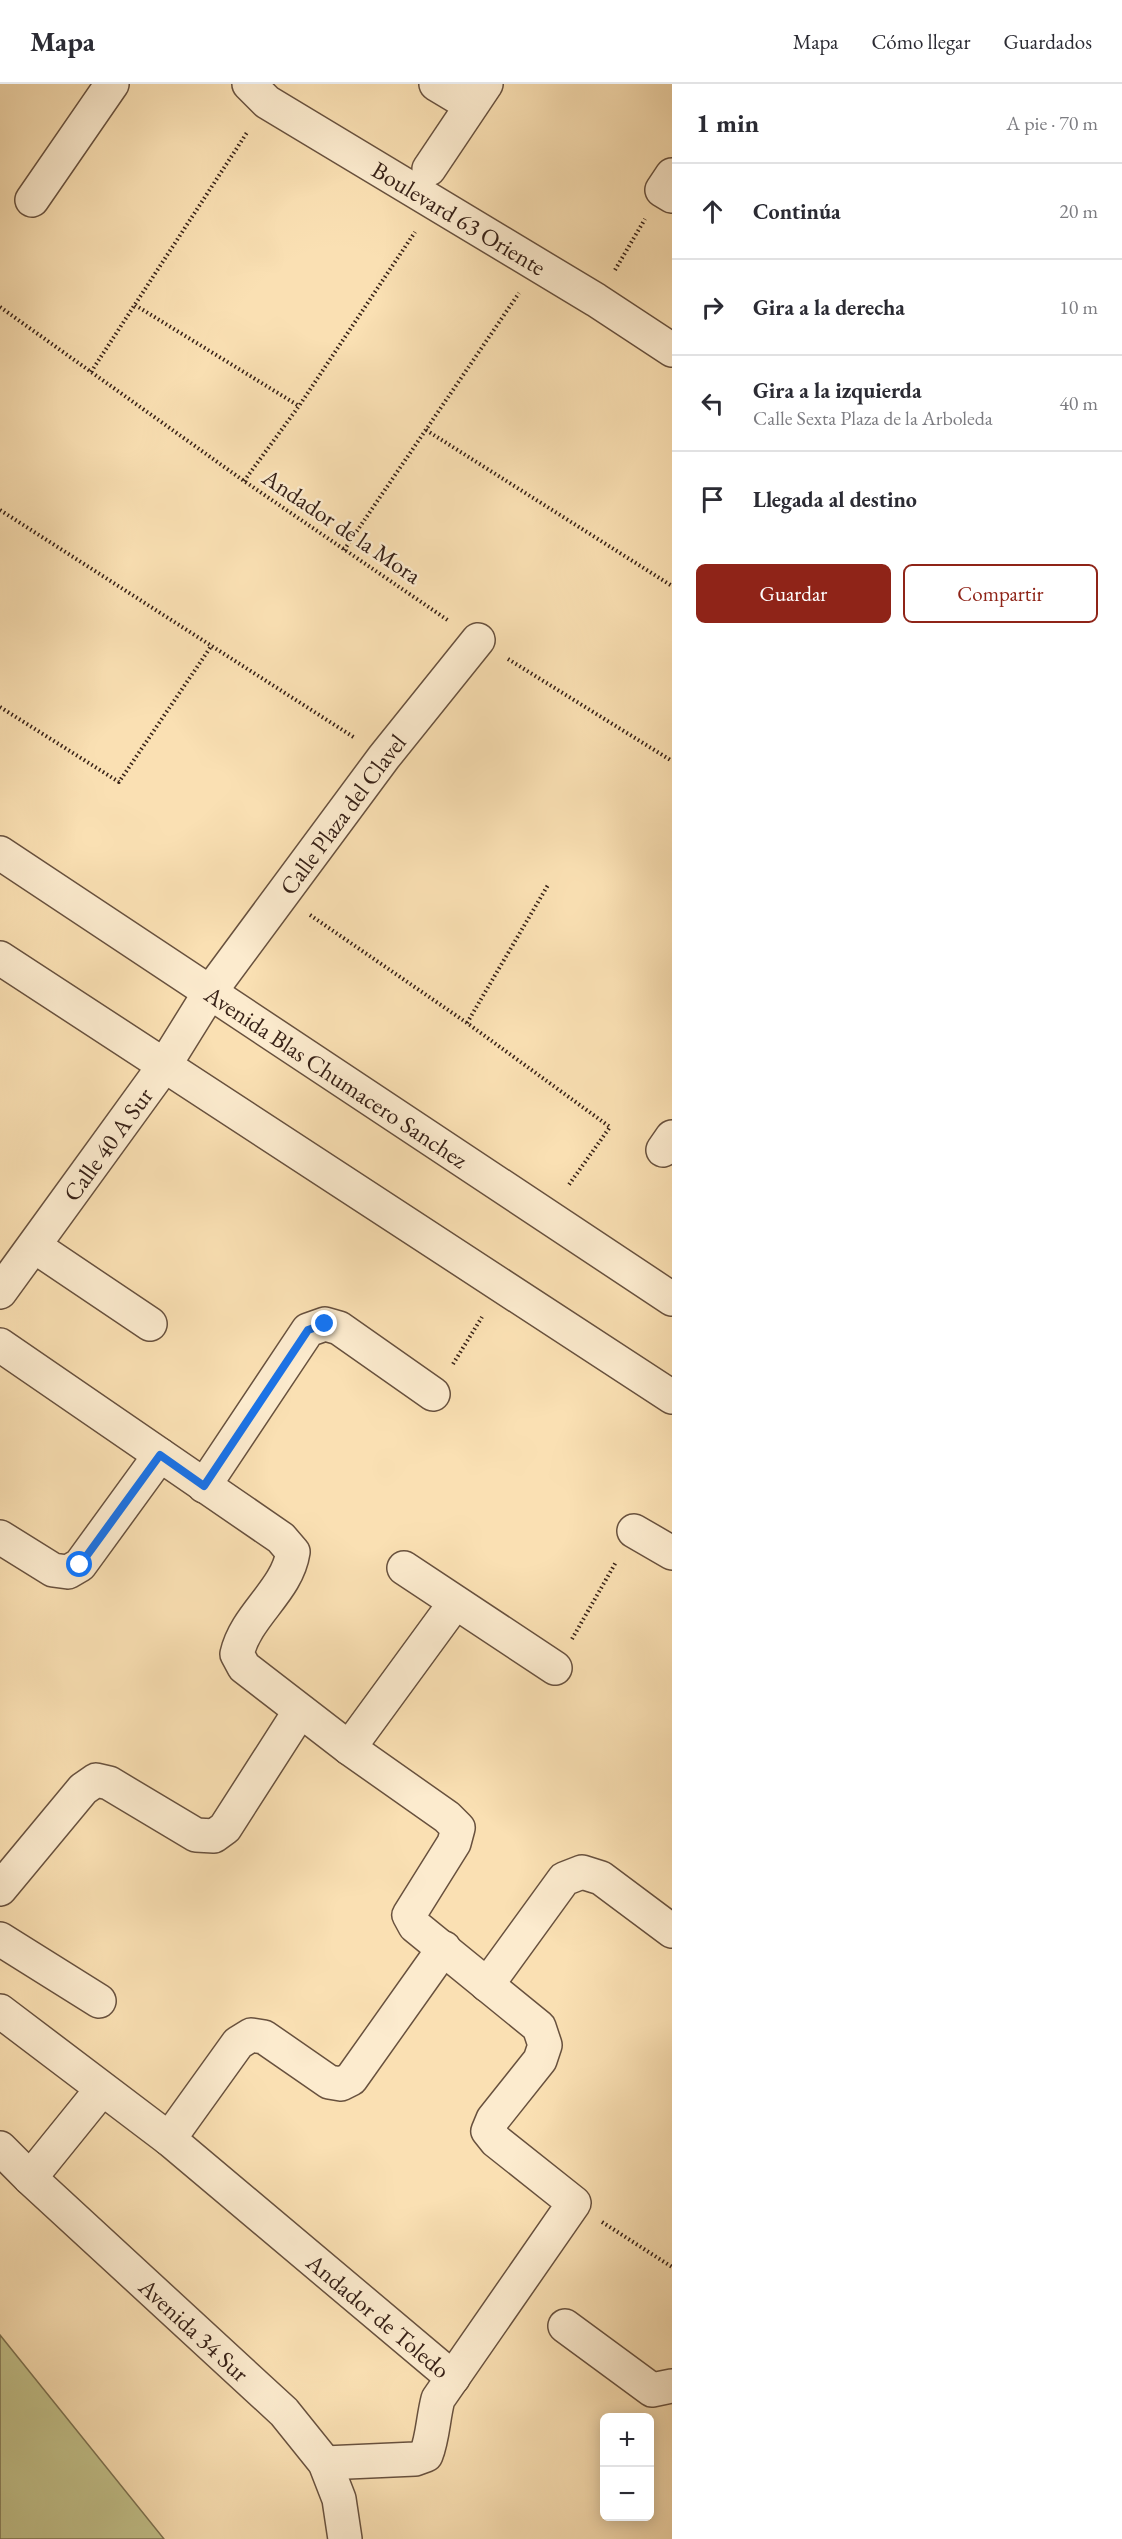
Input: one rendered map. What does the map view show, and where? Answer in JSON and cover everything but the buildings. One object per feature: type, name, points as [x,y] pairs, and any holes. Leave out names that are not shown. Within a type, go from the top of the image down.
[{"type":"street","points":[[32,200],[112,84]]},
{"type":"street","points":[[429,169],[479,94],[436,84]]},
{"type":"street","name":"Boulevard 63 Oriente","points":[[258,93],[435,204],[596,300],[672,350]]},
{"type":"street","name":"Calle Plaza del Clavel","points":[[210,992],[384,757],[478,640]]},
{"type":"street","name":"Avenida Blas Chumacero Sanchez","points":[[0,853],[672,1299]]},
{"type":"street","points":[[0,958],[672,1397]]},
{"type":"street","name":"Calle 40 A Sur","points":[[0,1292],[164,1066],[210,992]]},
{"type":"street","points":[[34,1246],[150,1324]]},
{"type":"street","points":[[204,1486],[308,1330],[325,1324],[339,1328],[433,1394]]},
{"type":"street","points":[[0,1345],[282,1538],[293,1552],[290,1567],[241,1639],[237,1654],[244,1667],[349,1748],[447,1817],[458,1828],[454,1843],[409,1915],[415,1926],[487,1985],[564,1879],[582,1872],[601,1878],[672,1931]]},
{"type":"street","points":[[0,1537],[53,1570],[68,1572],[80,1565],[160,1455]]},
{"type":"street","points":[[634,1531],[672,1553]]},
{"type":"street","points":[[404,1568],[555,1668]]},
{"type":"street","points":[[349,1748],[455,1603]]},
{"type":"street","points":[[0,1888],[83,1789],[96,1780],[110,1783],[196,1834],[214,1836],[225,1828],[300,1711]]},
{"type":"street","points":[[0,1939],[99,2001]]},
{"type":"street","points":[[169,2139],[238,2043],[251,2035],[264,2037],[329,2082],[341,2084],[351,2079],[444,1948]]},
{"type":"street","name":"Andador de Toledo","points":[[0,2011],[169,2139],[453,2378],[574,2203],[496,2141],[488,2131],[493,2119],[540,2060],[545,2045],[539,2027],[487,1985]]},
{"type":"street","points":[[30,2178],[102,2089]]},
{"type":"street","name":"Avenida 34 Sur","points":[[0,2148],[284,2412],[325,2463],[339,2499],[345,2539]]},
{"type":"street","points":[[565,2326],[652,2390],[672,2386]]},
{"type":"street","points":[[325,2463],[414,2459],[426,2455],[431,2443],[432,2419],[438,2399],[453,2378]]},
{"type":"path","points":[[91,372],[135,305],[258,93]]},
{"type":"path","points":[[596,300],[669,187]]},
{"type":"path","points":[[244,481],[299,406],[435,204]]},
{"type":"path","points":[[344,550],[538,265]]},
{"type":"path","points":[[135,305],[299,406]]},
{"type":"path","name":"Andador de la Mora","points":[[0,307],[344,550],[478,640],[672,761]]},
{"type":"path","points":[[426,430],[672,586]]},
{"type":"path","points":[[0,510],[384,757]]},
{"type":"path","points":[[0,707],[120,782],[212,645]]},
{"type":"path","points":[[467,1023],[548,885]]},
{"type":"path","points":[[283,896],[467,1023],[610,1127],[547,1216]]},
{"type":"path","points":[[433,1394],[502,1286]]},
{"type":"path","points":[[555,1668],[634,1531]]},
{"type":"path","points":[[620,2233],[672,2267]]},
{"type":"shaded area","points":[[0,2335],[164,2539],[0,2539]]},
{"type":"route","points":[[80,1565],[160,1455],[204,1486],[308,1330],[325,1324]]}]
